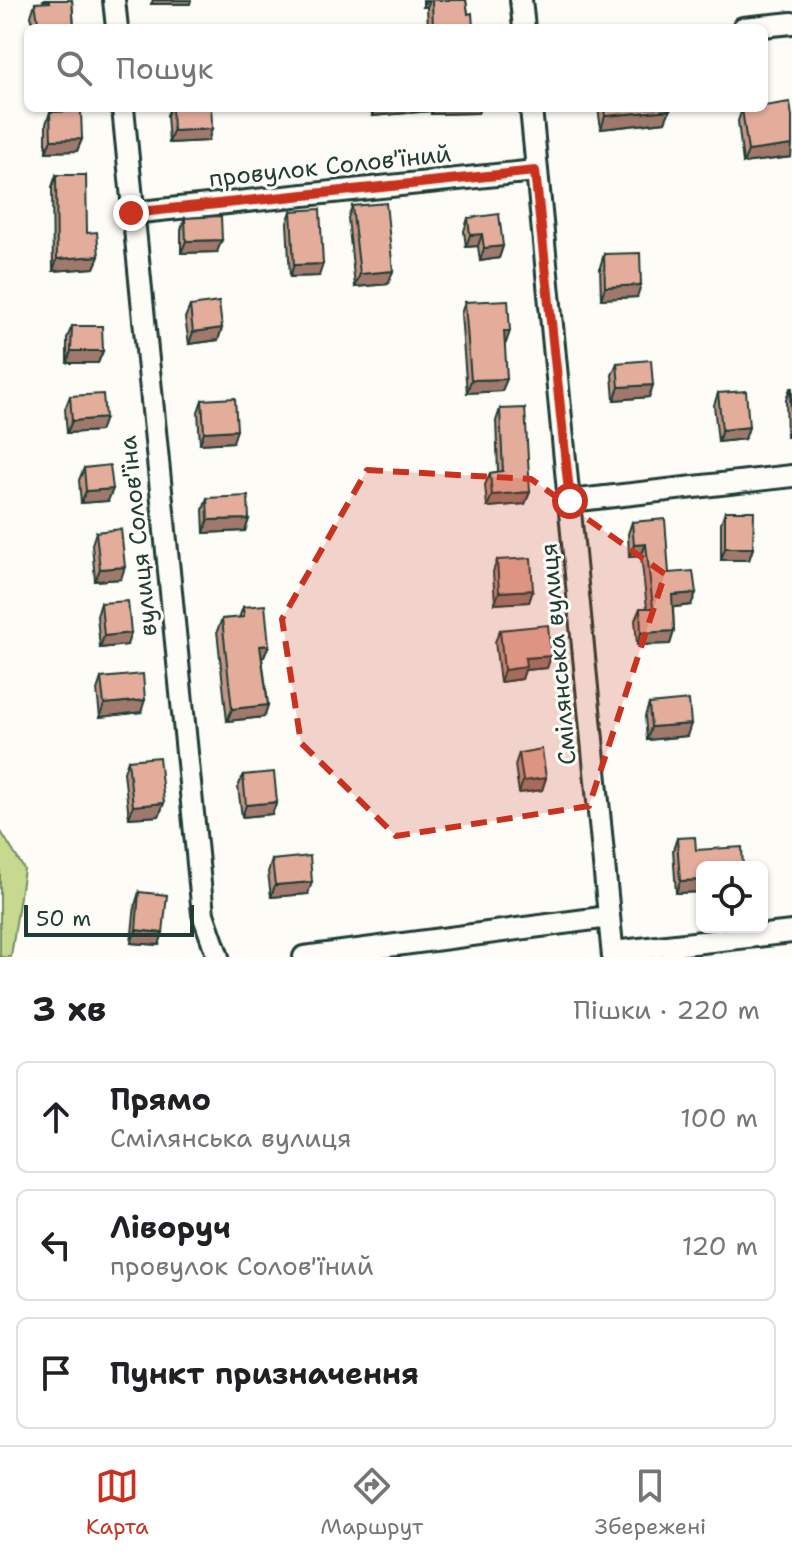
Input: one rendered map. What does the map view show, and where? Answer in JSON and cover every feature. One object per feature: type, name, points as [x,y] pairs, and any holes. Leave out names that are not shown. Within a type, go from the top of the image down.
[{"type":"street","points":[[114,0],[117,24]]},
{"type":"street","points":[[521,0],[524,24]]},
{"type":"street","points":[[768,25],[792,23]]},
{"type":"street","name":"вулиця Солов'їна","points":[[123,112],[203,914],[218,957]]},
{"type":"street","name":"Смілянська вулиця","points":[[531,112],[613,954]]},
{"type":"street","name":"провулок Солов'їний","points":[[131,213],[535,171]]},
{"type":"street","points":[[570,501],[792,476]]},
{"type":"street","points":[[304,957],[609,917]]},
{"type":"street","points":[[613,954],[792,932]]},
{"type":"highlighted area","points":[[367,470],[531,479],[665,574],[589,806],[396,836],[301,743],[282,619]]},
{"type":"green space","points":[[0,830],[24,869],[11,957],[0,957]]},
{"type":"building","points":[[72,0],[74,24],[38,24],[35,3]]},
{"type":"building","points":[[432,0],[466,0],[473,24],[433,24]]},
{"type":"building","points":[[790,102],[792,145],[748,151],[742,112],[768,112],[768,105]]},
{"type":"building","points":[[50,112],[81,112],[82,139],[51,140]]},
{"type":"building","points":[[172,112],[211,112],[212,129],[173,131]]},
{"type":"building","points":[[604,112],[648,112],[605,116]]},
{"type":"building","points":[[56,175],[86,175],[87,233],[97,232],[99,256],[57,259]]},
{"type":"building","points":[[386,203],[393,271],[360,274],[352,206]]},
{"type":"building","points":[[320,209],[323,264],[294,265],[291,211]]},
{"type":"building","points":[[499,214],[503,246],[484,248],[482,234],[470,235],[468,218]]},
{"type":"building","points":[[221,216],[222,240],[186,241],[185,218]]},
{"type":"building","points":[[640,253],[641,285],[605,287],[604,254]]},
{"type":"building","points":[[508,300],[510,331],[504,331],[507,379],[471,380],[465,302]]},
{"type":"building","points":[[219,302],[222,328],[193,332],[190,306]]},
{"type":"building","points":[[72,326],[102,326],[103,351],[71,351]]},
{"type":"building","points":[[651,360],[653,385],[619,387],[617,363]]},
{"type":"building","points":[[746,391],[749,427],[722,430],[718,393]]},
{"type":"building","points":[[103,394],[105,418],[72,421],[70,396]]},
{"type":"building","points":[[235,398],[237,430],[204,432],[202,400]]},
{"type":"building","points":[[525,408],[530,492],[492,495],[490,473],[503,471],[500,409]]},
{"type":"building","points":[[110,465],[113,489],[86,491],[84,468]]},
{"type":"building","points":[[248,496],[249,519],[208,520],[207,498]]},
{"type":"building","points":[[725,511],[754,511],[753,548],[725,548]]},
{"type":"building","points":[[665,519],[669,573],[693,571],[696,593],[672,595],[674,631],[641,633],[640,608],[653,608],[646,544],[634,545],[632,522]]},
{"type":"building","points":[[121,529],[125,567],[100,569],[96,532]]},
{"type":"building","points":[[531,558],[533,590],[499,592],[497,560]]},
{"type":"building","points":[[128,601],[131,633],[104,636],[101,603]]},
{"type":"building","points":[[265,605],[269,645],[260,646],[268,705],[232,709],[222,619],[244,617],[243,607]]},
{"type":"building","points":[[548,625],[551,656],[525,658],[526,667],[504,670],[500,630]]},
{"type":"building","points":[[143,674],[145,700],[104,704],[101,678]]},
{"type":"building","points":[[689,700],[691,724],[651,727],[649,704]]},
{"type":"building","points":[[542,749],[546,778],[523,781],[519,753]]},
{"type":"building","points":[[159,757],[164,803],[133,806],[128,760]]},
{"type":"building","points":[[274,772],[277,802],[246,805],[243,775]]},
{"type":"building","points":[[695,837],[696,850],[742,847],[743,861],[696,861],[696,880],[680,881],[677,838]]},
{"type":"building","points":[[310,856],[312,882],[275,885],[272,860]]},
{"type":"building","points":[[139,892],[167,895],[163,933],[136,930]]},
{"type":"route","points":[[131,213],[535,171],[570,501]]}]
